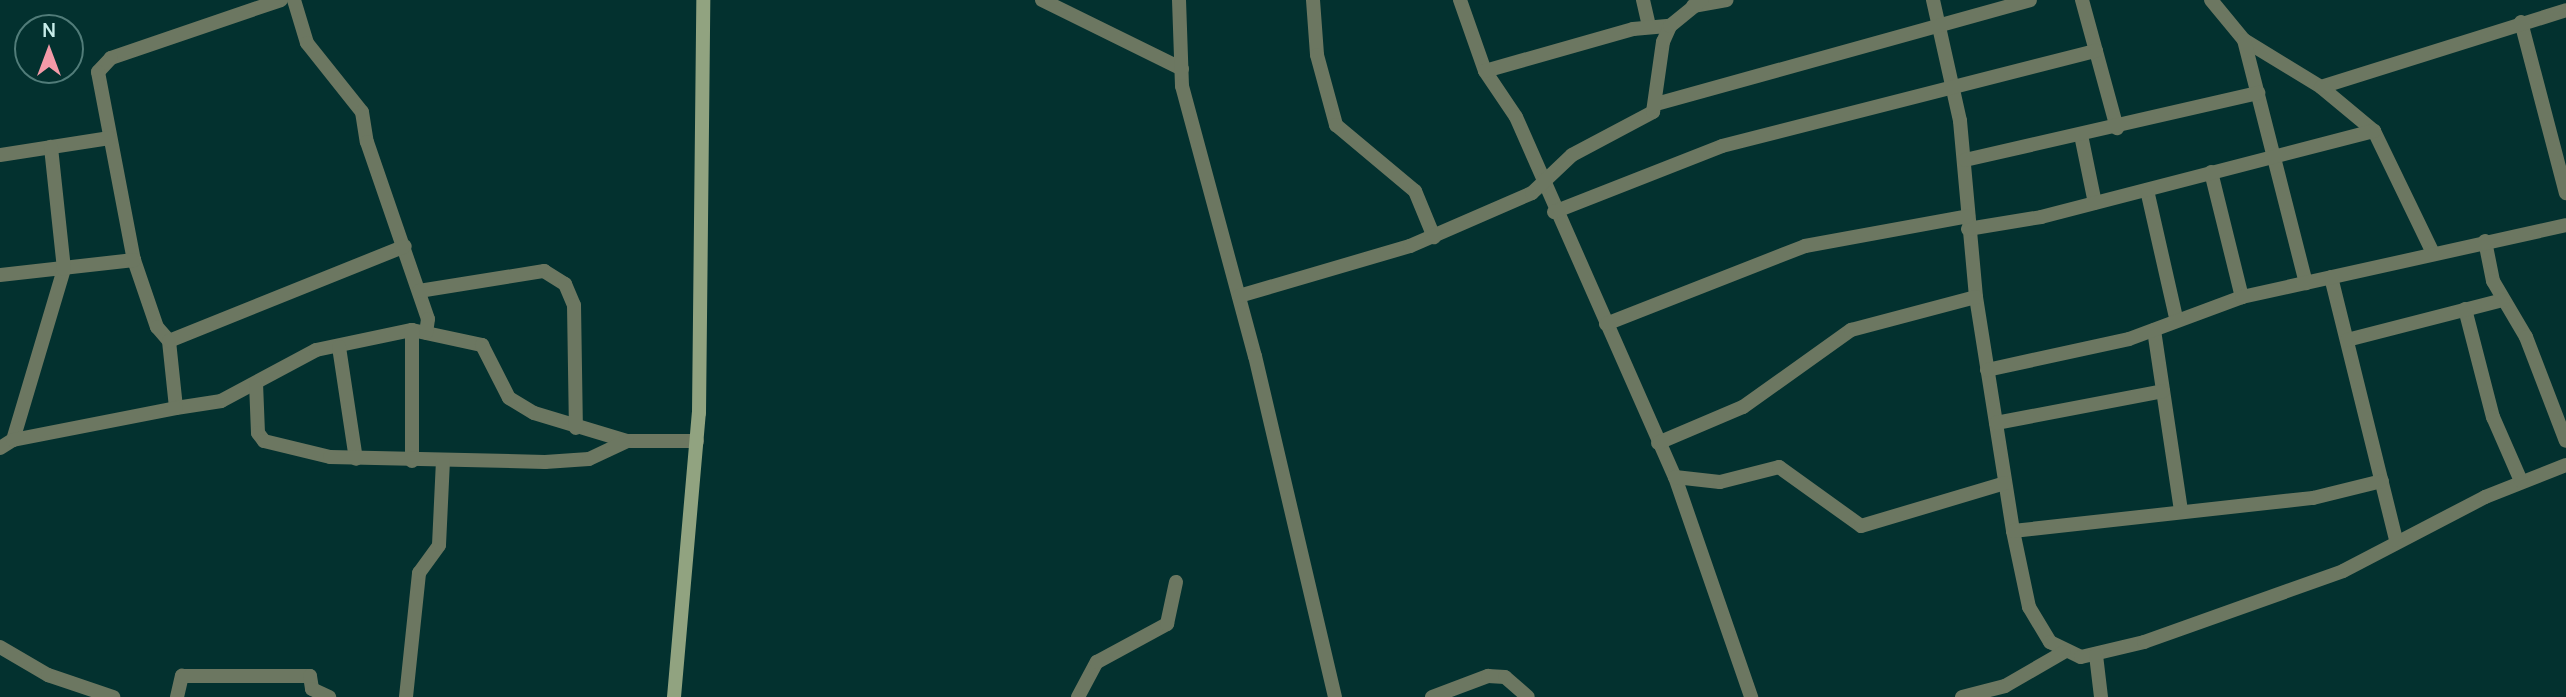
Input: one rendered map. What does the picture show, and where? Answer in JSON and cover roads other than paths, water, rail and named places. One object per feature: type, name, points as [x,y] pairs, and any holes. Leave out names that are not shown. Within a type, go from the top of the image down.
[{"type":"street","points":[[176,408],[169,341],[157,327],[134,260],[110,138],[102,63],[281,0]]},
{"type":"street","points":[[294,0],[307,43],[362,111],[367,142],[419,291],[412,461]]},
{"type":"street","points":[[674,697],[697,441],[703,0]]},
{"type":"street","points":[[1042,0],[1182,69]]},
{"type":"street","points":[[1179,0],[1182,69],[1335,697]]},
{"type":"street","points":[[1313,0],[1317,55],[1336,125],[1415,191],[1434,237]]},
{"type":"street","points":[[1460,0],[1485,71],[1516,117],[1554,212],[1675,477],[1751,697]]},
{"type":"street","points":[[1643,0],[1649,26]]},
{"type":"street","points":[[1239,296],[1434,237],[1543,186],[1572,155],[1644,120],[1656,104],[1670,26],[1697,3],[1726,0]]},
{"type":"street","points":[[1933,0],[1965,160],[1976,297],[2013,531],[2036,625],[2064,652],[2096,656],[2343,572],[2396,540],[2522,481],[2566,466]]},
{"type":"street","points":[[1656,104],[2030,0]]},
{"type":"street","points":[[2082,0],[2117,128]]},
{"type":"street","points":[[2211,0],[2244,40],[2321,87],[2374,131],[2432,251]]},
{"type":"street","points":[[2321,87],[2566,10]]},
{"type":"street","points":[[2522,22],[2566,193]]},
{"type":"street","points":[[1485,71],[1649,26],[1670,26]]},
{"type":"street","points":[[2244,40],[2306,283]]},
{"type":"street","points":[[1554,212],[1722,146],[2096,51]]},
{"type":"street","points":[[1965,160],[2117,128],[2258,93]]},
{"type":"street","points":[[1605,324],[1805,246],[2095,203],[2374,131]]},
{"type":"street","points":[[2081,135],[2095,203]]},
{"type":"street","points":[[0,155],[110,138]]},
{"type":"street","points":[[13,440],[64,269],[51,147]]},
{"type":"street","points":[[2211,172],[2242,297]]},
{"type":"street","points":[[2147,190],[2176,318]]},
{"type":"street","points":[[1987,370],[2154,330],[2176,318],[2242,297],[2432,251],[2566,225]]},
{"type":"street","points":[[2485,241],[2503,300],[2526,337],[2566,441]]},
{"type":"street","points":[[169,341],[405,246]]},
{"type":"street","points":[[0,275],[134,260]]},
{"type":"street","points":[[419,291],[544,271],[565,284],[574,305],[576,428]]},
{"type":"street","points":[[2331,277],[2396,540]]},
{"type":"street","points":[[1658,443],[1743,407],[1851,330],[1976,297]]},
{"type":"street","points":[[2347,340],[2503,300]]},
{"type":"street","points":[[2465,309],[2493,417],[2522,481]]},
{"type":"street","points":[[2154,330],[2180,511]]},
{"type":"street","points":[[0,448],[13,440],[221,401],[256,383],[291,359],[419,332],[482,345],[509,398],[576,428],[627,441],[697,441]]},
{"type":"street","points":[[339,347],[356,459]]},
{"type":"street","points":[[256,383],[258,433],[264,441],[356,459],[589,459],[627,441]]},
{"type":"street","points":[[1996,423],[2163,391]]},
{"type":"street","points":[[406,697],[419,573],[439,545],[443,461]]},
{"type":"street","points":[[1675,477],[1720,482],[1779,467],[1861,526],[2005,483]]},
{"type":"street","points":[[2013,531],[2313,498],[2382,481]]},
{"type":"street","points":[[1078,697],[1097,662],[1167,624],[1177,582]]},
{"type":"street","points":[[0,647],[48,674],[113,697]]},
{"type":"street","points":[[1962,697],[2005,687],[2046,668],[2064,652]]},
{"type":"street","points":[[2096,656],[2101,697]]},
{"type":"street","points":[[177,697],[182,676],[310,676],[312,689],[329,697]]},
{"type":"street","points":[[1432,697],[1488,676],[1505,677],[1528,697]]}]
